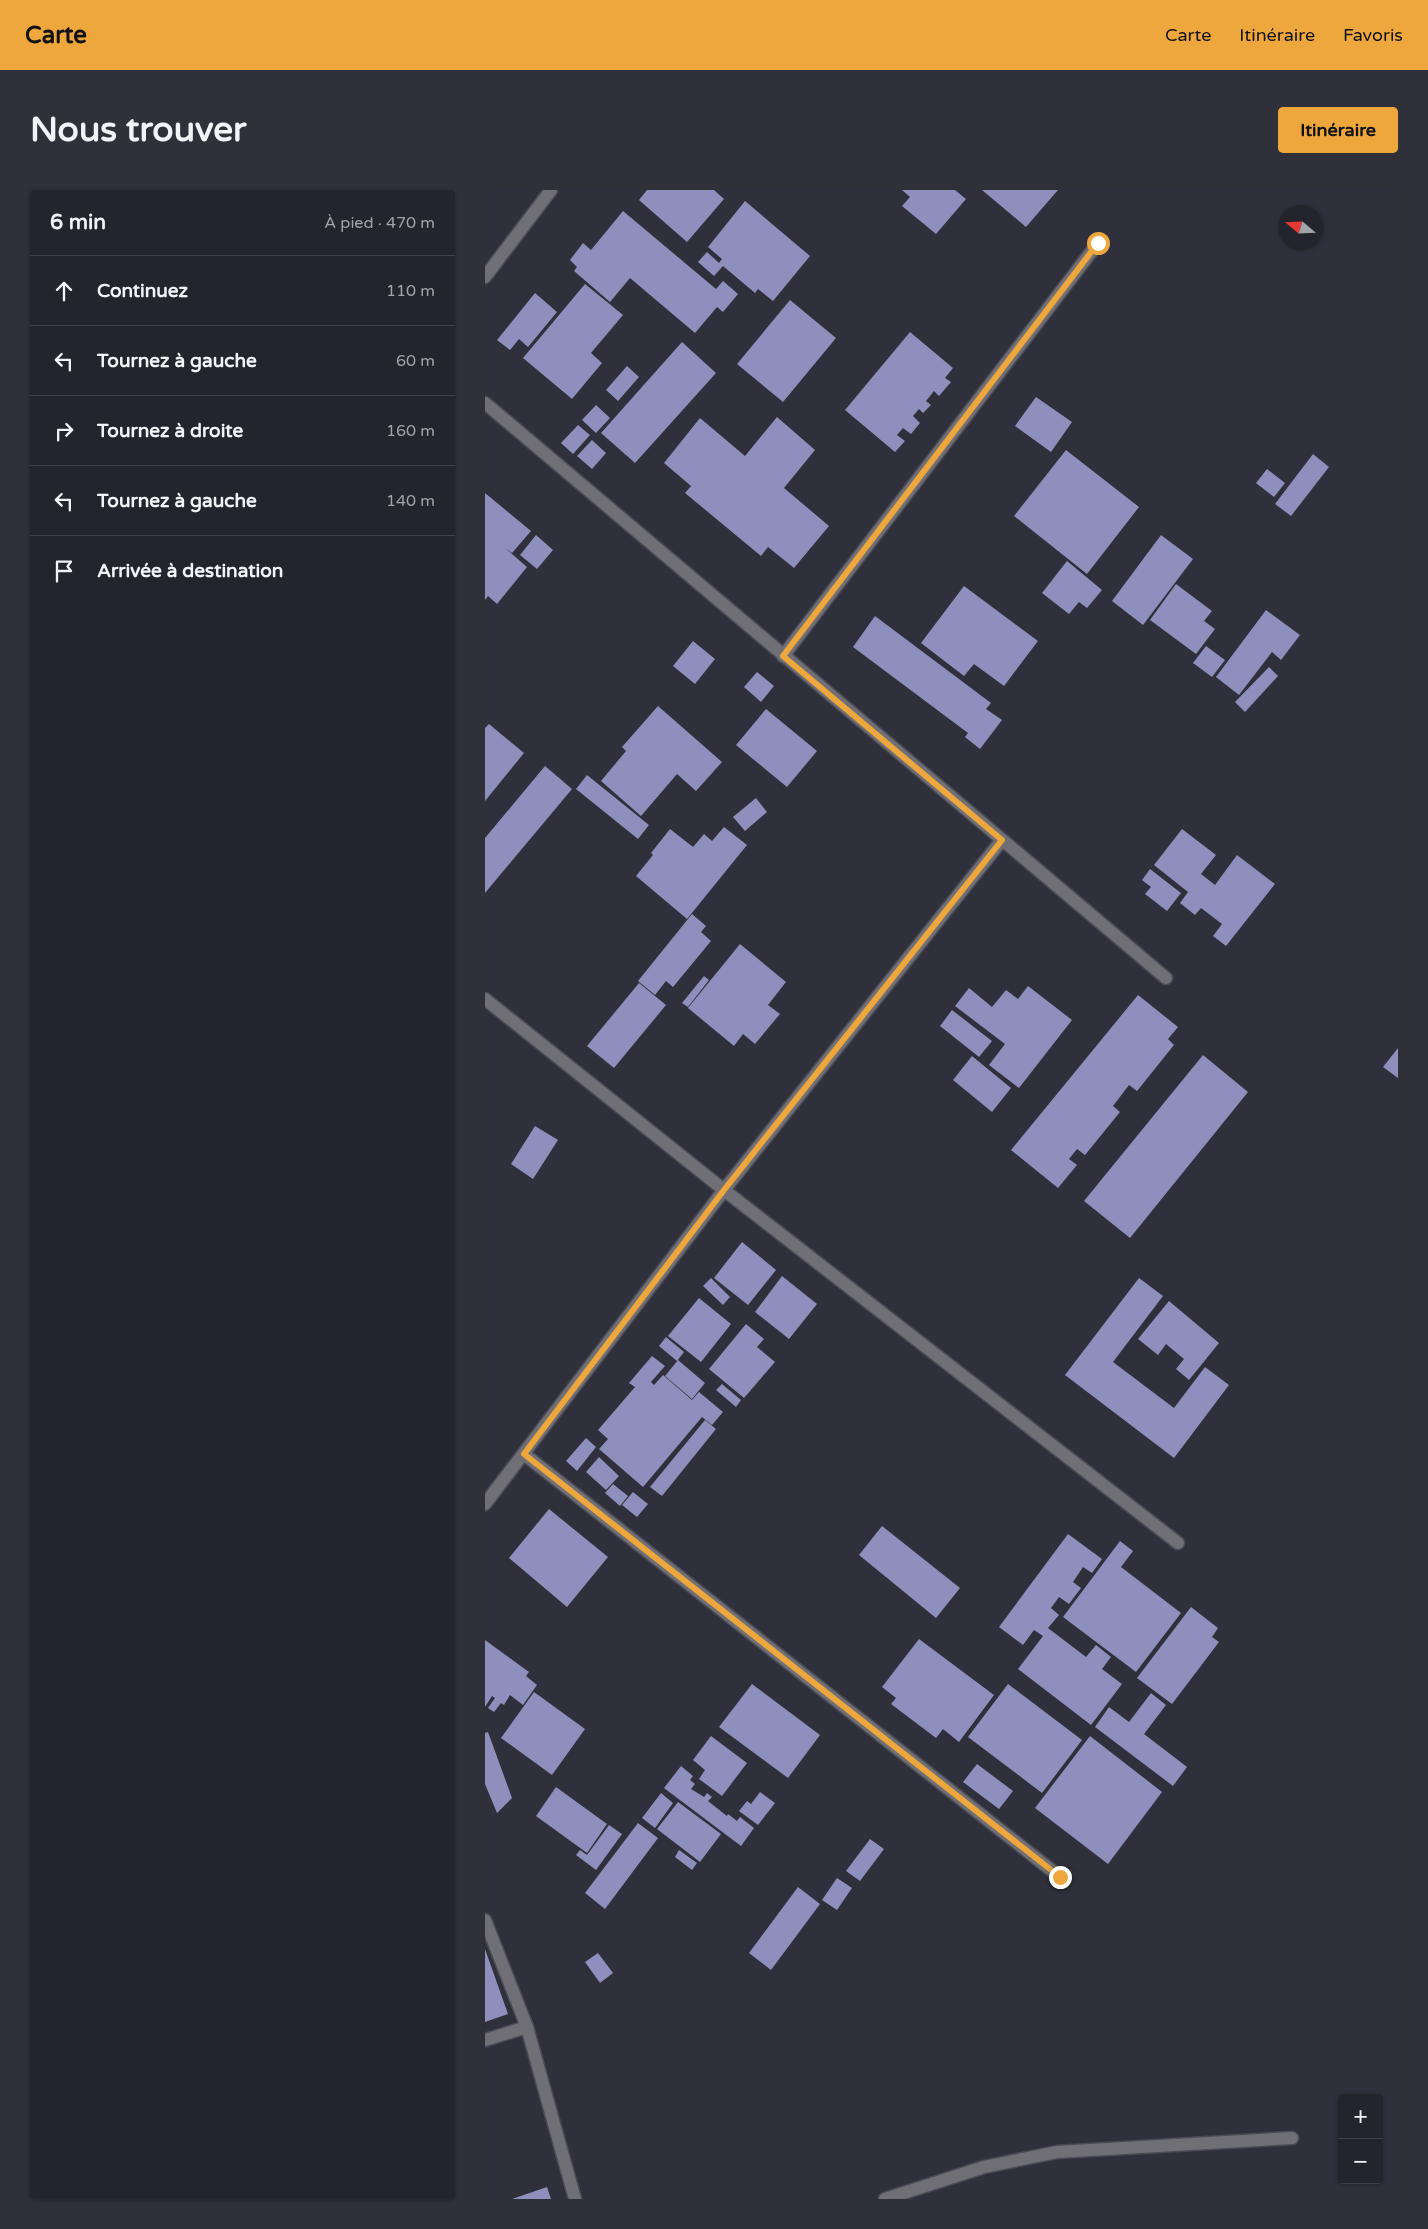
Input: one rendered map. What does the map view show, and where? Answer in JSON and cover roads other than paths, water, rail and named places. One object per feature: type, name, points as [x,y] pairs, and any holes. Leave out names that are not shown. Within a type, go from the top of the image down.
[{"type":"street","points":[[485,277],[551,190]]},
{"type":"street","points":[[783,656],[1098,243]]},
{"type":"street","points":[[485,403],[1166,978]]},
{"type":"street","points":[[485,1504],[724,1190],[1002,840]]},
{"type":"street","points":[[485,999],[724,1190],[1177,1543]]},
{"type":"street","points":[[524,1454],[1060,1877]]},
{"type":"street","points":[[485,1920],[527,2027],[575,2199]]},
{"type":"street","points":[[485,2040],[527,2027]]},
{"type":"street","points":[[885,2199],[984,2166],[1057,2152],[1292,2138]]}]
